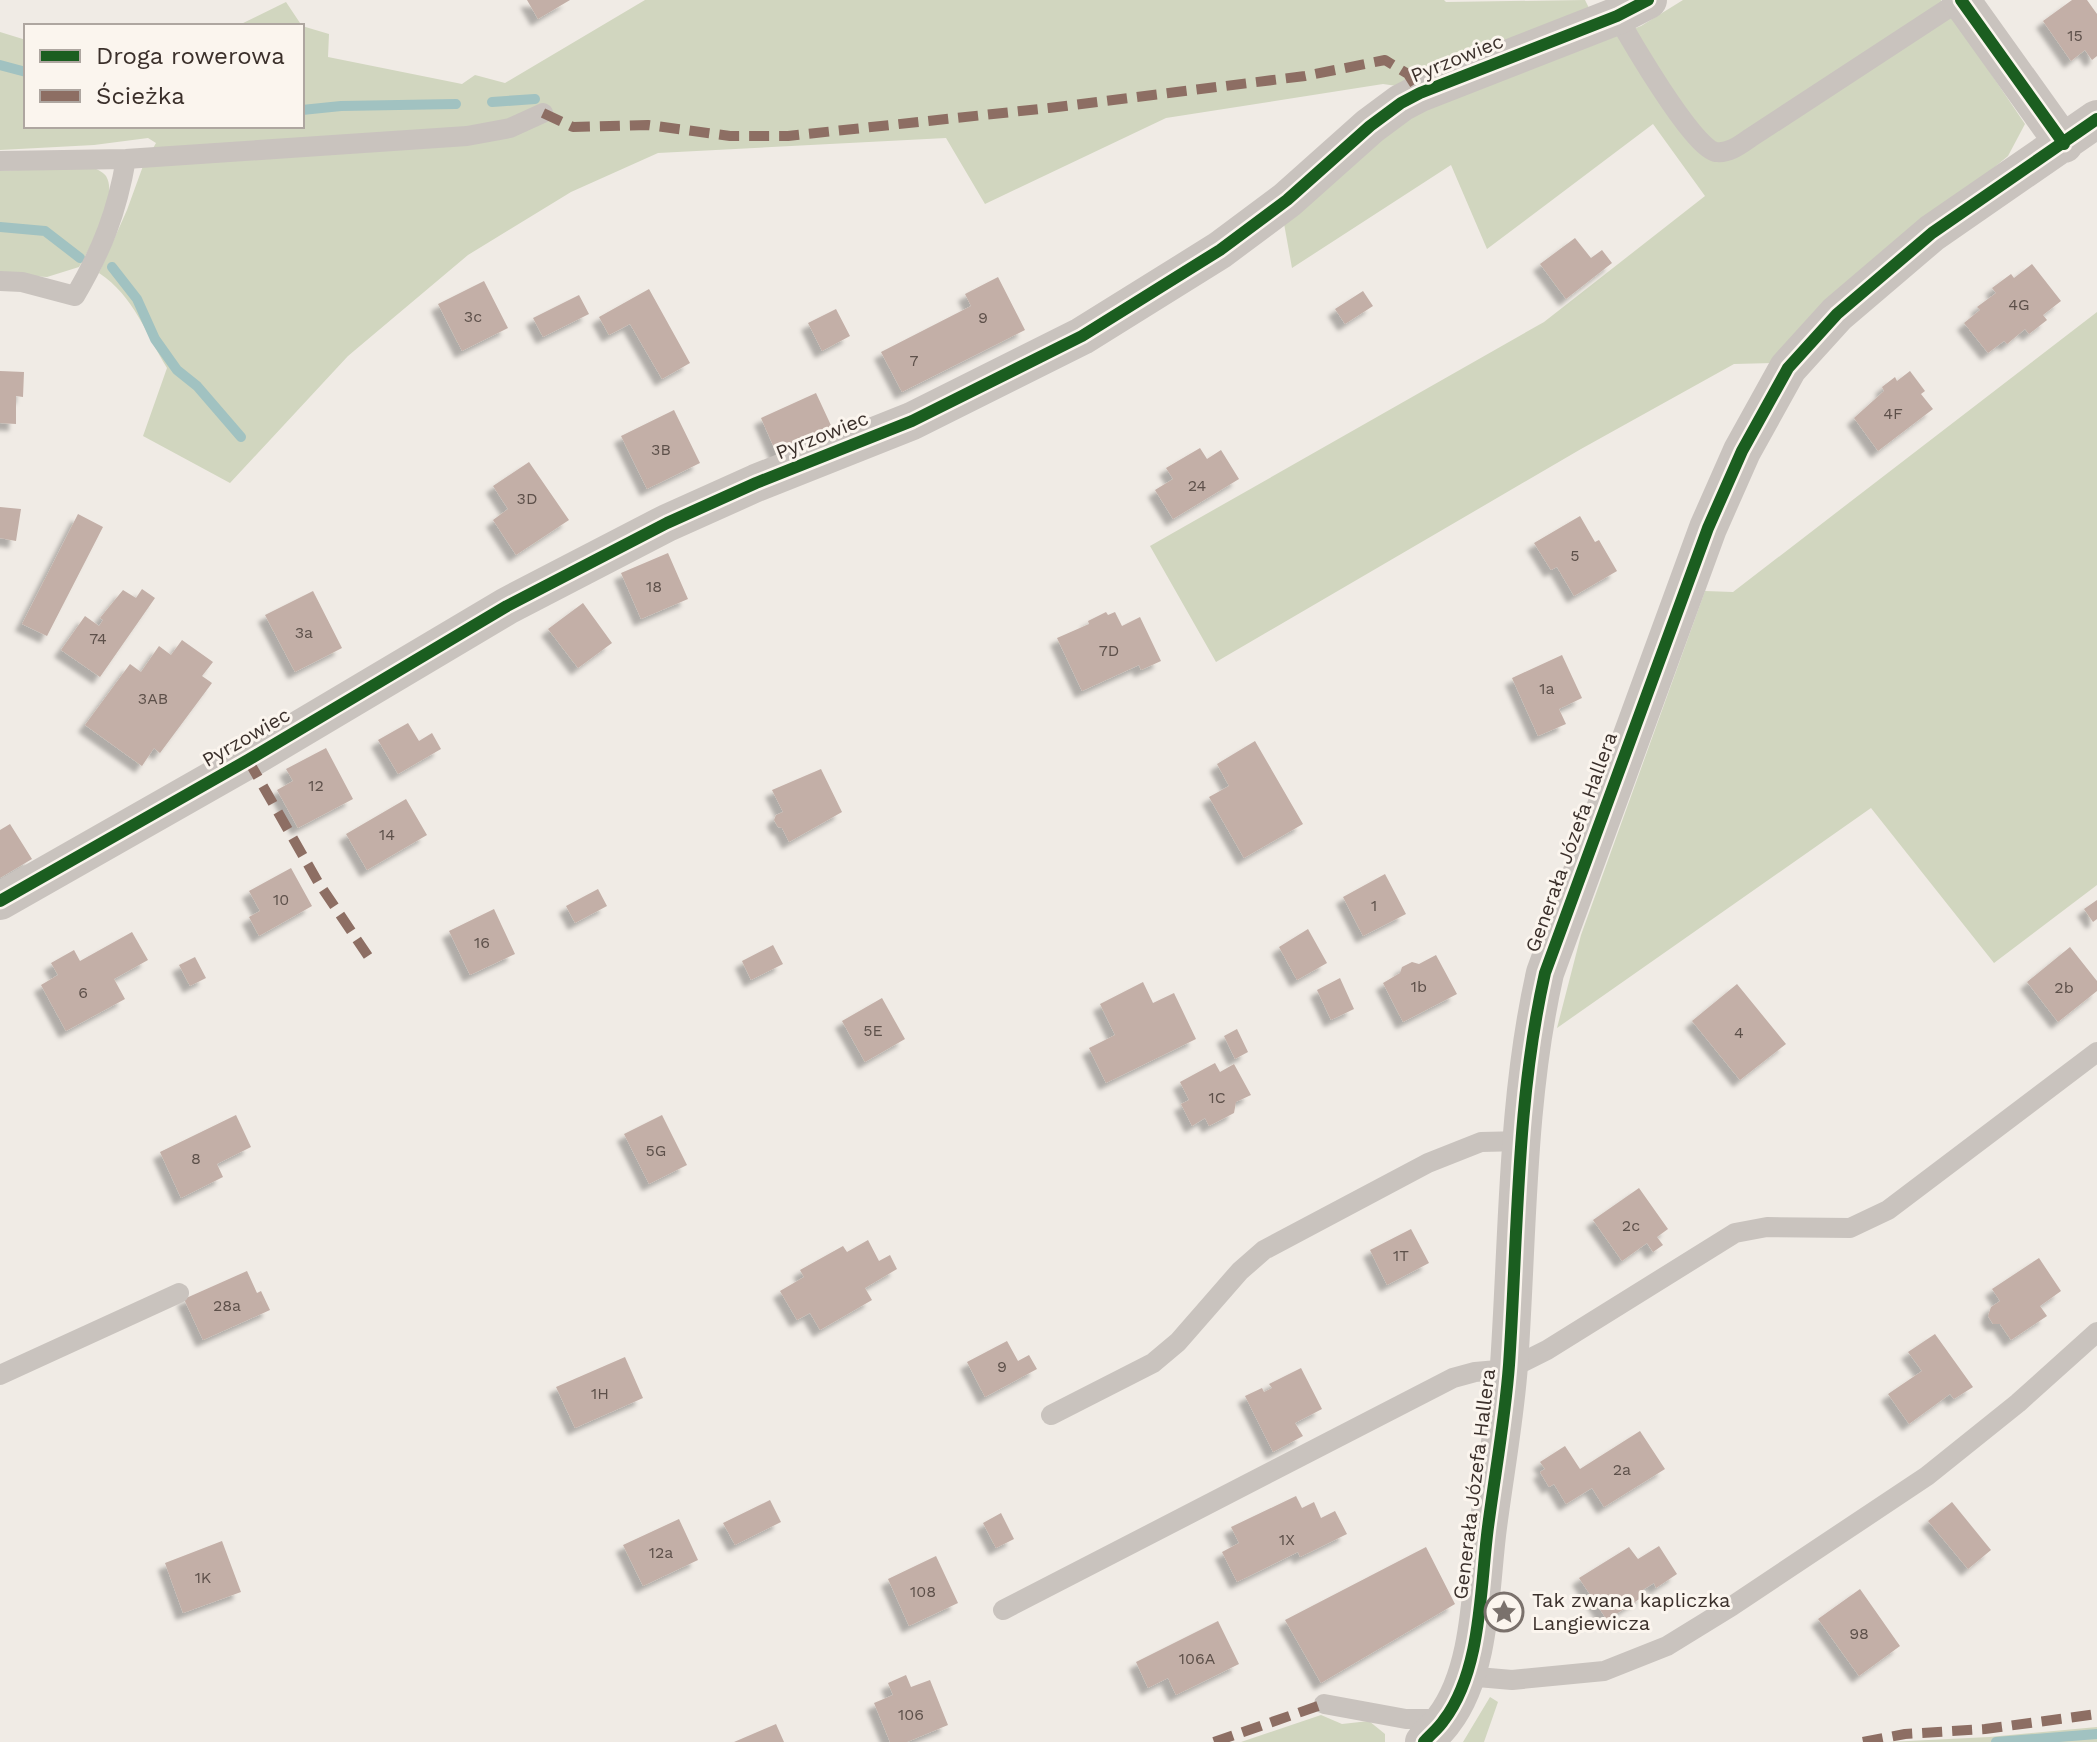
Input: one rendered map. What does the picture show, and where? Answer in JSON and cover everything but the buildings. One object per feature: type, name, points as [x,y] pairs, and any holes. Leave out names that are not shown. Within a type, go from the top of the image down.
[{"type":"street","points":[[1961,0],[2064,144]]},
{"type":"street","name":"Pyrzowiec","points":[[0,901],[248,760],[507,606],[600,557],[756,483],[912,421],[1082,336],[1231,242],[1287,200],[1370,126],[1401,103],[1624,5]]},
{"type":"street","name":"Generała Józefa Hallera","points":[[1435,1730],[1466,1676],[1477,1636],[1481,1578],[1509,1369],[1523,1141],[1535,1017],[1545,973],[1708,528],[1742,451],[1788,368],[1837,314],[1932,233],[2097,119]]},
{"type":"lane","points":[[1624,5],[1679,116],[1702,144],[1718,153],[1729,151],[1750,138],[1961,0]]},
{"type":"lane","points":[[0,161],[126,159],[467,136],[510,128],[543,113]]},
{"type":"lane","points":[[0,281],[22,282],[75,296],[104,244],[113,219],[126,159]]},
{"type":"lane","points":[[1003,1610],[1453,1378],[1475,1372],[1509,1369],[1547,1350],[1735,1233],[1767,1227],[1850,1228],[1888,1210],[2097,1052]]},
{"type":"lane","points":[[1051,1415],[1153,1363],[1178,1342],[1240,1271],[1264,1250],[1428,1163],[1481,1142],[1523,1141]]},
{"type":"lane","points":[[0,1375],[179,1293]]},
{"type":"lane","points":[[1466,1676],[1512,1680],[1604,1671],[1667,1646],[1927,1476],[2018,1403],[2097,1332]]},
{"type":"lane","points":[[1324,1704],[1406,1719],[1435,1730]]},
{"type":"green space","points":[[645,0],[1585,0],[1590,10],[1404,87],[1383,84],[1166,118],[985,204],[946,138],[658,153],[571,192],[468,255],[348,356],[230,483],[143,436],[167,368],[130,304],[99,273],[143,166],[156,143],[148,138],[94,145],[0,150],[0,32],[24,39],[24,128],[304,128],[304,27],[329,34],[328,57],[462,84],[475,75],[505,83]]},
{"type":"green space","points":[[1683,0],[1941,0],[2025,124],[2008,156],[1811,320],[1773,363],[1734,364],[1581,449],[1216,662],[1150,546],[1544,322],[1705,196],[1653,124],[1487,249],[1451,165],[1292,268],[1283,218],[1411,113],[1641,26]]},
{"type":"green space","points":[[286,2],[301,24],[241,24]]},
{"type":"green space","points":[[90,166],[106,176],[109,196],[102,222],[79,267],[47,277],[0,274],[0,171]]},
{"type":"green space","points":[[2097,312],[2097,885],[1994,963],[1871,808],[1557,1028],[1581,935],[1705,591],[1733,592]]},
{"type":"green space","points":[[1490,1697],[1498,1702],[1484,1742],[1463,1742]]},
{"type":"green space","points":[[1321,1715],[1342,1724],[1369,1721],[1385,1734],[1385,1742],[1241,1742]]},
{"type":"green space","points":[[2097,1727],[2097,1742],[1888,1742],[1989,1737]]},
{"type":"waterway","points":[[0,65],[24,71]]},
{"type":"waterway","points":[[492,102],[535,99]]},
{"type":"waterway","points":[[304,110],[456,104]]},
{"type":"waterway","points":[[0,227],[45,231],[80,258]]},
{"type":"waterway","points":[[112,267],[137,299],[155,339],[177,370],[197,386],[241,437]]},
{"type":"waterway","points":[[1996,1742],[2097,1734]]},
{"type":"marked path","points":[[543,113],[573,127],[648,125],[730,136],[788,136],[1305,76],[1385,60],[1408,74],[1420,93]]},
{"type":"marked path","points":[[248,760],[318,882],[372,962]]},
{"type":"marked path","points":[[1214,1742],[1324,1704]]},
{"type":"marked path","points":[[1863,1742],[1905,1734],[1985,1729],[2097,1714]]},
{"type":"cycle path","points":[[0,901],[248,760],[507,606],[667,523],[756,483],[912,421],[1082,336],[1220,250],[1287,200],[1370,126],[1401,103],[1617,16],[1648,0]]},
{"type":"cycle path","points":[[1961,0],[2064,144]]},
{"type":"cycle path","points":[[1424,1742],[1442,1723],[1456,1700],[1473,1653],[1507,1385],[1528,1070],[1545,973],[1708,528],[1742,451],[1788,368],[1837,314],[1932,233],[2097,119]]},
{"type":"place","name":"Tak zwana kapliczka Langiewicza","points":[[1504,1612]]}]
